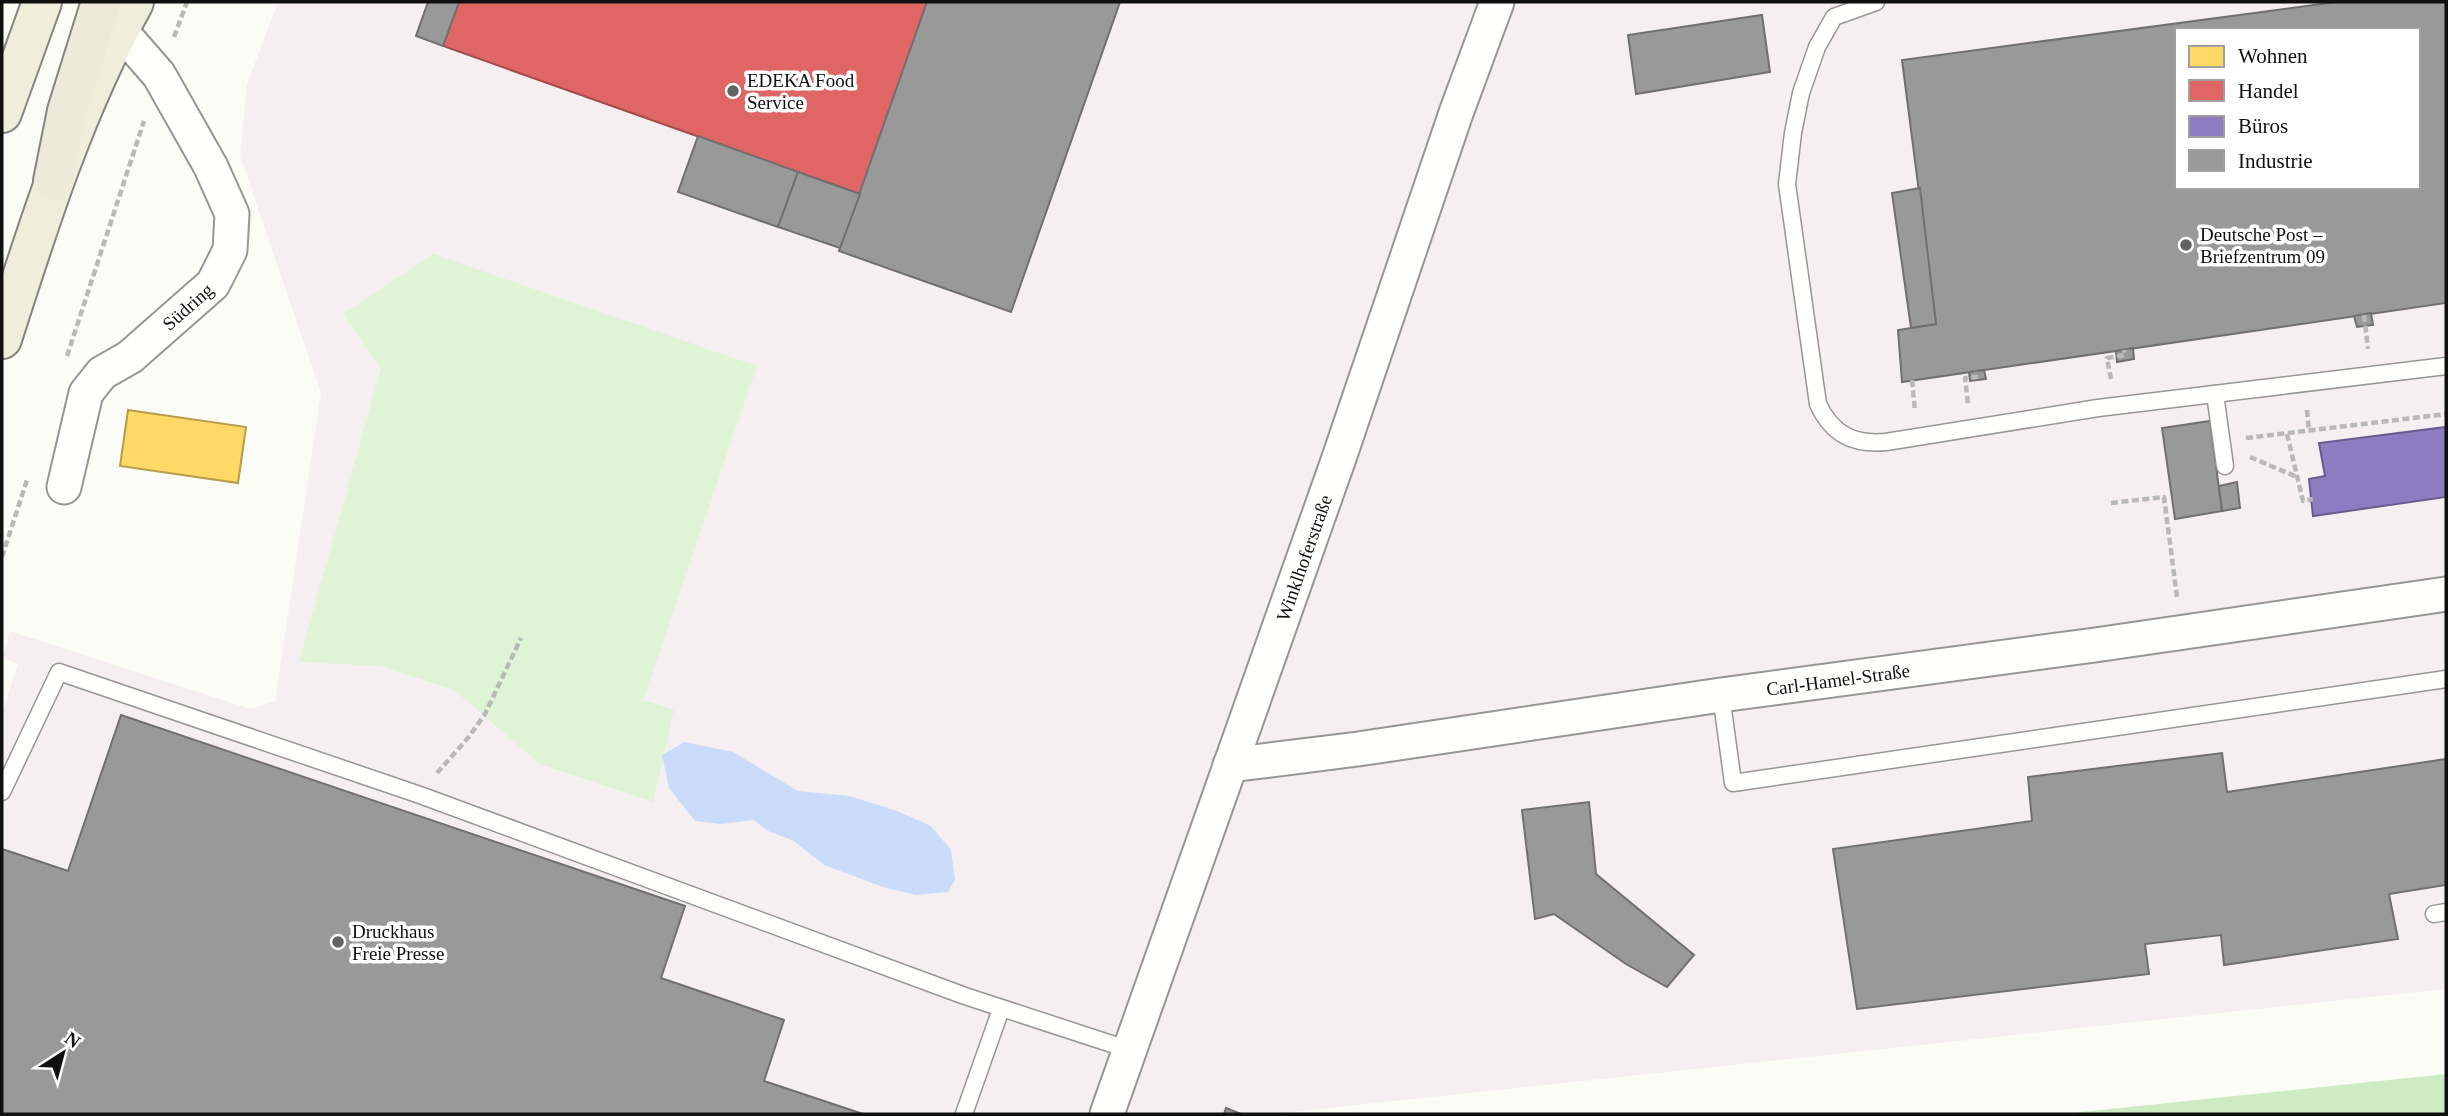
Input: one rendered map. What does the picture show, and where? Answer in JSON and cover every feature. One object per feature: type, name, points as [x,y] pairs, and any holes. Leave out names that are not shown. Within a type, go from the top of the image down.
[{"type":"highway","points":[[53,181],[67,111],[118,11]]},
{"type":"main road","points":[[2,113],[42,2]]},
{"type":"main road","points":[[2,339],[53,181]]},
{"type":"street","name":"Winklhoferstraße","points":[[1107,1114],[1497,2]]},
{"type":"street","name":"Südring","points":[[64,487],[86,393],[102,373],[130,357],[213,284],[230,250],[232,215],[211,167],[159,75],[118,11]]},
{"type":"street","name":"Carl-Hamel-Straße","points":[[1230,765],[2446,594]]},
{"type":"lane","points":[[1876,2],[1834,17],[1817,47],[1801,93],[1787,184],[1818,404],[1825,419],[1843,435],[1859,442],[1874,443],[2098,408],[2446,366]]},
{"type":"lane","points":[[2215,394],[2225,467]]},
{"type":"lane","points":[[2,792],[59,672],[420,795],[1001,1009],[1130,1050]]},
{"type":"lane","points":[[1721,695],[1733,783],[2446,679]]},
{"type":"lane","points":[[964,1114],[1001,1009]]},
{"type":"path","points":[[65,361],[159,75]]},
{"type":"path","points":[[2364,315],[2369,358]]},
{"type":"path","points":[[2221,443],[2446,414]]},
{"type":"path","points":[[2287,434],[2303,501],[2312,499]]},
{"type":"path","points":[[2221,443],[2297,477]]},
{"type":"path","points":[[2,556],[27,478]]},
{"type":"path","points":[[2110,503],[2164,497],[2182,633]]},
{"type":"path","points":[[456,750],[485,714],[522,638]]},
{"type":"shaded area","points":[[278,2],[2446,2],[2446,989],[1273,1114],[2,1114],[2,713],[18,664],[2,658],[10,631],[251,709],[275,701],[321,393],[240,156],[247,84]]},
{"type":"green space","points":[[433,254],[757,366],[643,700],[674,710],[653,802],[540,764],[454,690],[380,666],[299,662],[381,369],[344,314]]},
{"type":"green space","points":[[2446,1074],[2446,1114],[2062,1114]]},
{"type":"water","points":[[685,742],[733,752],[798,791],[850,796],[897,811],[931,826],[951,850],[955,880],[948,892],[916,895],[883,887],[824,865],[794,841],[768,831],[754,820],[722,824],[695,821],[669,788],[662,755]]},
{"type":"building: Wohnen","points":[[128,410],[246,427],[238,483],[120,466]]},
{"type":"building: Handel","name":"EDEKA Food Service","points":[[459,2],[927,2],[860,194],[443,46]]},
{"type":"building: Büros","points":[[2446,427],[2446,497],[2313,516],[2309,479],[2325,476],[2319,443]]},
{"type":"building: Industrie","points":[[428,2],[459,2],[443,46],[416,36]]},
{"type":"building: Industrie","points":[[927,2],[1120,2],[1011,312],[839,251]]},
{"type":"building: Industrie","name":"Deutsche Post – Briefzentrum 09","points":[[2336,2],[2446,2],[2446,303],[1902,382],[1898,330],[1936,324],[1902,60]]},
{"type":"building: Industrie","points":[[1762,15],[1770,72],[1636,94],[1628,35]]},
{"type":"building: Industrie","points":[[698,136],[798,172],[778,227],[678,192]]},
{"type":"building: Industrie","points":[[798,172],[860,194],[840,248],[778,227]]},
{"type":"building: Industrie","points":[[1920,188],[1936,324],[1911,328],[1892,193]]},
{"type":"building: Industrie","points":[[2371,313],[2373,325],[2357,327],[2354,316]]},
{"type":"building: Industrie","points":[[2133,348],[2134,359],[2117,362],[2116,351]]},
{"type":"building: Industrie","points":[[1984,370],[1986,379],[1970,381],[1969,372]]},
{"type":"building: Industrie","points":[[2210,421],[2222,511],[2175,519],[2162,428]]},
{"type":"building: Industrie","points":[[2237,482],[2240,508],[2222,511],[2219,486]]},
{"type":"building: Industrie","name":"Druckhaus Freie Presse","points":[[121,715],[685,906],[661,978],[784,1020],[764,1081],[863,1114],[2,1114],[2,849],[68,871]]},
{"type":"building: Industrie","points":[[2222,753],[2227,792],[2446,759],[2446,885],[2389,894],[2398,939],[2224,965],[2221,935],[2145,944],[2149,974],[1857,1009],[1833,849],[2032,821],[2028,777]]},
{"type":"building: Industrie","points":[[1589,802],[1596,874],[1694,955],[1667,987],[1626,964],[1554,914],[1535,919],[1522,810]]},
{"type":"building: Industrie","points":[[1226,1108],[1241,1114],[1224,1114]]},
{"type":"place","name":"EDEKA Food Service","points":[[733,91]]},
{"type":"place","name":"Deutsche Post – Briefzentrum 09","points":[[2186,245]]},
{"type":"place","name":"Druckhaus Freie Presse","points":[[338,942]]}]
